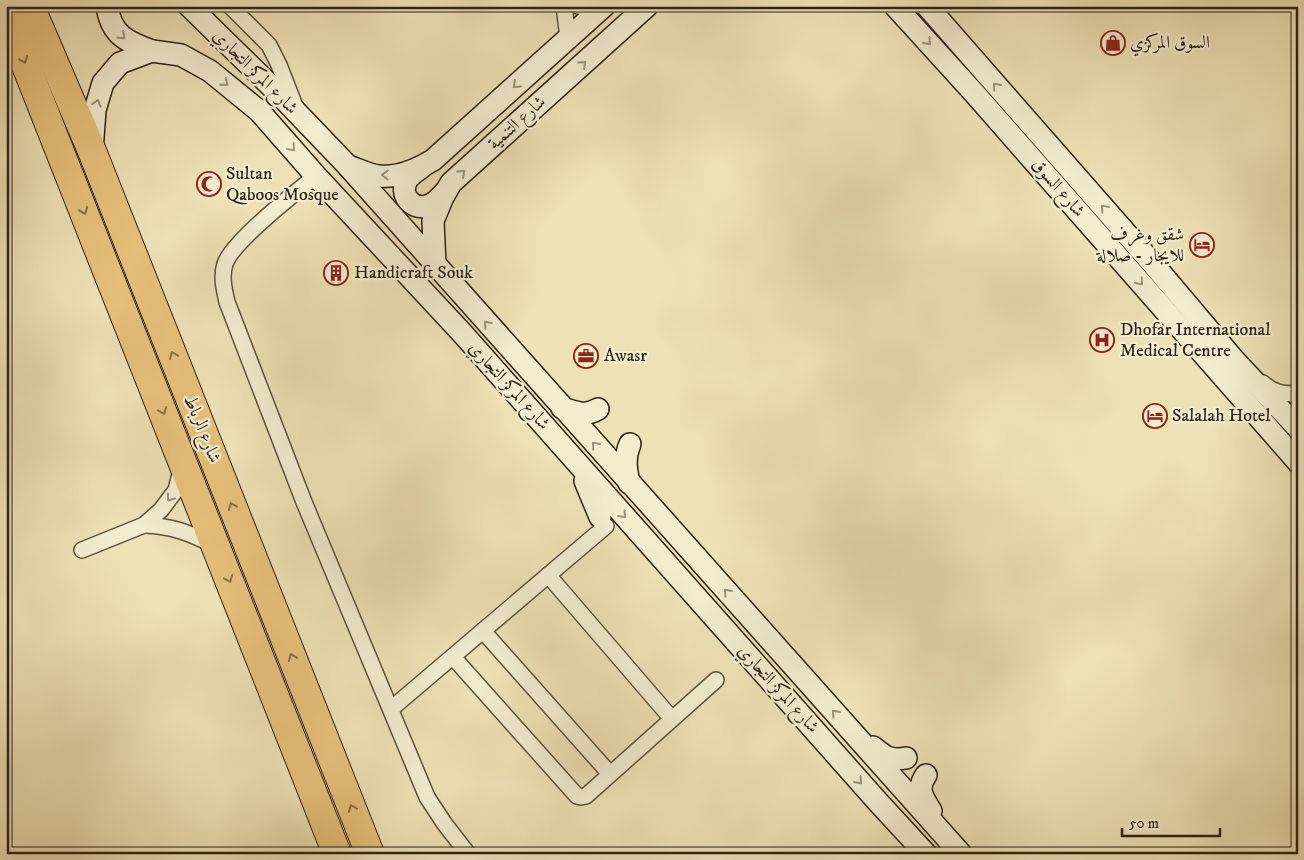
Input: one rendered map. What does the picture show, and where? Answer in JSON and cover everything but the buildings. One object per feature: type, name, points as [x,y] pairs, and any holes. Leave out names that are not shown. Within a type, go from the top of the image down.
[{"type":"highway","name":"شارع الرباط","points":[[30,6],[92,151],[370,854]]},
{"type":"highway","name":"شارع الرباط","points":[[6,15],[337,854]]},
{"type":"street","points":[[107,6],[109,21],[118,34],[130,44],[152,51]]},
{"type":"street","name":"شارع المركز التجاري","points":[[189,6],[347,165],[955,846]]},
{"type":"street","points":[[230,6],[268,46],[279,64],[300,116]]},
{"type":"street","points":[[564,6],[568,38]]},
{"type":"street","points":[[578,6],[603,8]]},
{"type":"street","name":"شارع التنمية","points":[[435,265],[434,221],[445,192],[451,182],[647,6]]},
{"type":"street","name":"شارع السوق","points":[[895,6],[975,94],[1298,462]]},
{"type":"street","name":"شارع السوق","points":[[927,6],[1153,264],[1235,361],[1298,428]]},
{"type":"street","name":"شارع التنمية","points":[[347,165],[378,176],[396,175],[433,160],[603,8]]},
{"type":"street","name":"شارع المركز التجاري","points":[[92,151],[95,110],[103,83],[120,63],[152,51],[181,55],[210,71],[260,111],[316,176],[462,334],[578,465],[873,806],[926,854]]},
{"type":"street","points":[[424,165],[412,174],[405,186],[405,194],[409,203],[416,206],[427,206],[437,201],[445,192]]},
{"type":"street","points":[[316,176],[243,238],[230,252],[224,264],[223,283],[227,302],[304,502],[427,797],[468,854]]},
{"type":"street","points":[[1235,361],[1269,388],[1283,394],[1298,394]]},
{"type":"street","points":[[562,408],[583,414],[591,414],[598,409]]},
{"type":"street","points":[[629,482],[625,464],[630,444]]},
{"type":"street","points":[[82,550],[144,525],[162,510],[176,490],[183,463]]},
{"type":"street","points":[[391,709],[548,576],[603,521],[578,465]]},
{"type":"street","points":[[144,525],[162,526],[188,532],[216,546]]},
{"type":"street","points":[[548,576],[672,719]]},
{"type":"street","points":[[483,631],[610,774]]},
{"type":"street","points":[[452,657],[577,796],[581,797],[586,796],[716,680]]},
{"type":"street","points":[[853,733],[889,759],[906,758]]},
{"type":"street","points":[[926,775],[921,782],[920,789],[923,798],[955,846]]},
{"type":"place","name":"السوق المركزي","points":[[1113,43]]},
{"type":"place","name":"Sultan Qaboos Mosque","points":[[209,184]]},
{"type":"place","name":"شقق وغرف للايجار - صلالة","points":[[1202,245]]},
{"type":"place","name":"Handicraft Souk","points":[[336,273]]},
{"type":"place","name":"Dhofar International Medical Centre","points":[[1102,340]]},
{"type":"place","name":"Awasr","points":[[586,356]]},
{"type":"place","name":"Salalah Hotel","points":[[1155,416]]}]
